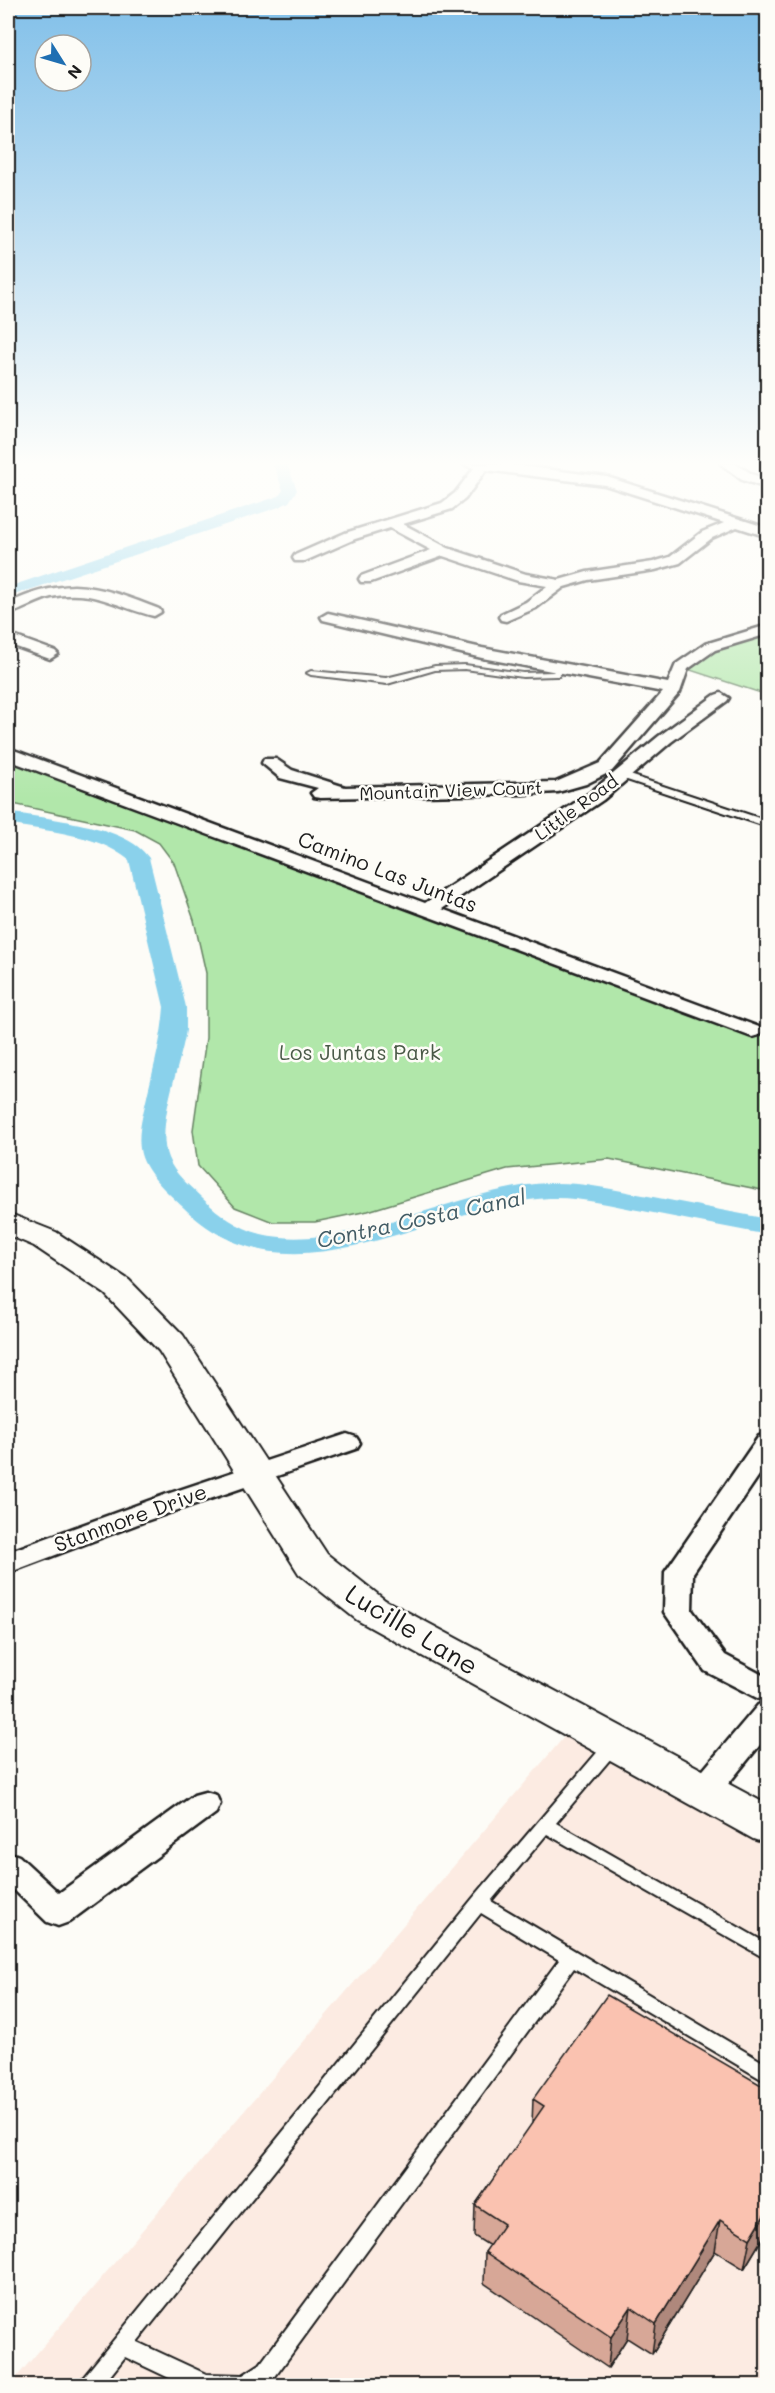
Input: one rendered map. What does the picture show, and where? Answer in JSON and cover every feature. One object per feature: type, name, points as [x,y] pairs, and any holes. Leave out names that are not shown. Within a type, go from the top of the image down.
[{"type":"street","points":[[366,579],[375,576]]},
{"type":"street","points":[[517,576],[559,584]]},
{"type":"street","points":[[506,617],[531,605],[559,584],[589,576]]},
{"type":"street","points":[[8,610],[17,604],[58,591],[96,592],[154,612]]},
{"type":"street","points":[[328,617],[482,653],[674,689]]},
{"type":"street","name":"Mountain View Court","points":[[320,793],[523,789],[558,786],[580,780],[606,767],[674,689],[681,667],[692,657],[710,646],[768,629]]},
{"type":"street","points":[[8,639],[50,654]]},
{"type":"street","name":"Little Road","points":[[426,910],[597,796],[664,739],[721,698]]},
{"type":"street","name":"Camino Las Juntas","points":[[8,754],[752,1031]]},
{"type":"street","points":[[270,763],[286,774],[351,793]]},
{"type":"street","name":"Lucille Lane","points":[[8,1223],[45,1239],[117,1287],[171,1343],[313,1564],[370,1610],[768,1826]]},
{"type":"street","points":[[768,1442],[679,1572],[678,1612],[715,1663],[768,1692]]},
{"type":"street","name":"Stanmore Drive","points":[[8,1563],[86,1532],[212,1487],[347,1443]]},
{"type":"street","points":[[704,1791],[768,1713]]},
{"type":"street","points":[[8,1865],[58,1912],[205,1804]]},
{"type":"lane","points":[[312,673],[387,681],[435,668],[465,667],[523,675],[556,674],[560,668]]},
{"type":"lane","points":[[621,775],[768,825]]},
{"type":"lane","points":[[89,2385],[478,1903],[615,1743]]},
{"type":"lane","points":[[545,1825],[768,1953]]},
{"type":"lane","points":[[478,1903],[768,2075]]},
{"type":"lane","points":[[122,2344],[205,2385],[246,2385],[267,2371],[571,1958]]},
{"type":"shaded area","points":[[576,1723],[767,1826],[767,2385],[9,2386]]},
{"type":"green space","points":[[767,629],[767,695],[681,667],[692,658]]},
{"type":"green space","name":"Los Juntas Park","points":[[8,754],[633,985],[767,1037],[767,1191],[609,1159],[507,1169],[368,1211],[315,1222],[273,1222],[235,1207],[198,1166],[193,1130],[206,1038],[206,973],[194,920],[174,863],[159,843],[135,830],[8,803]]},
{"type":"building","points":[[607,1995],[768,2089],[768,2209],[750,2239],[720,2220],[656,2324],[631,2307],[611,2337],[485,2252],[504,2224],[475,2205],[544,2106],[533,2099]]},
{"type":"waterway","name":"Contra Costa Canal","points":[[8,592],[57,576]]},
{"type":"waterway","name":"Contra Costa Canal","points":[[8,818],[96,835],[127,849],[139,858],[175,1007],[174,1030],[152,1129],[155,1159],[170,1180],[196,1205],[231,1232],[275,1245],[320,1244],[365,1235],[515,1195],[574,1190],[768,1227]]}]
